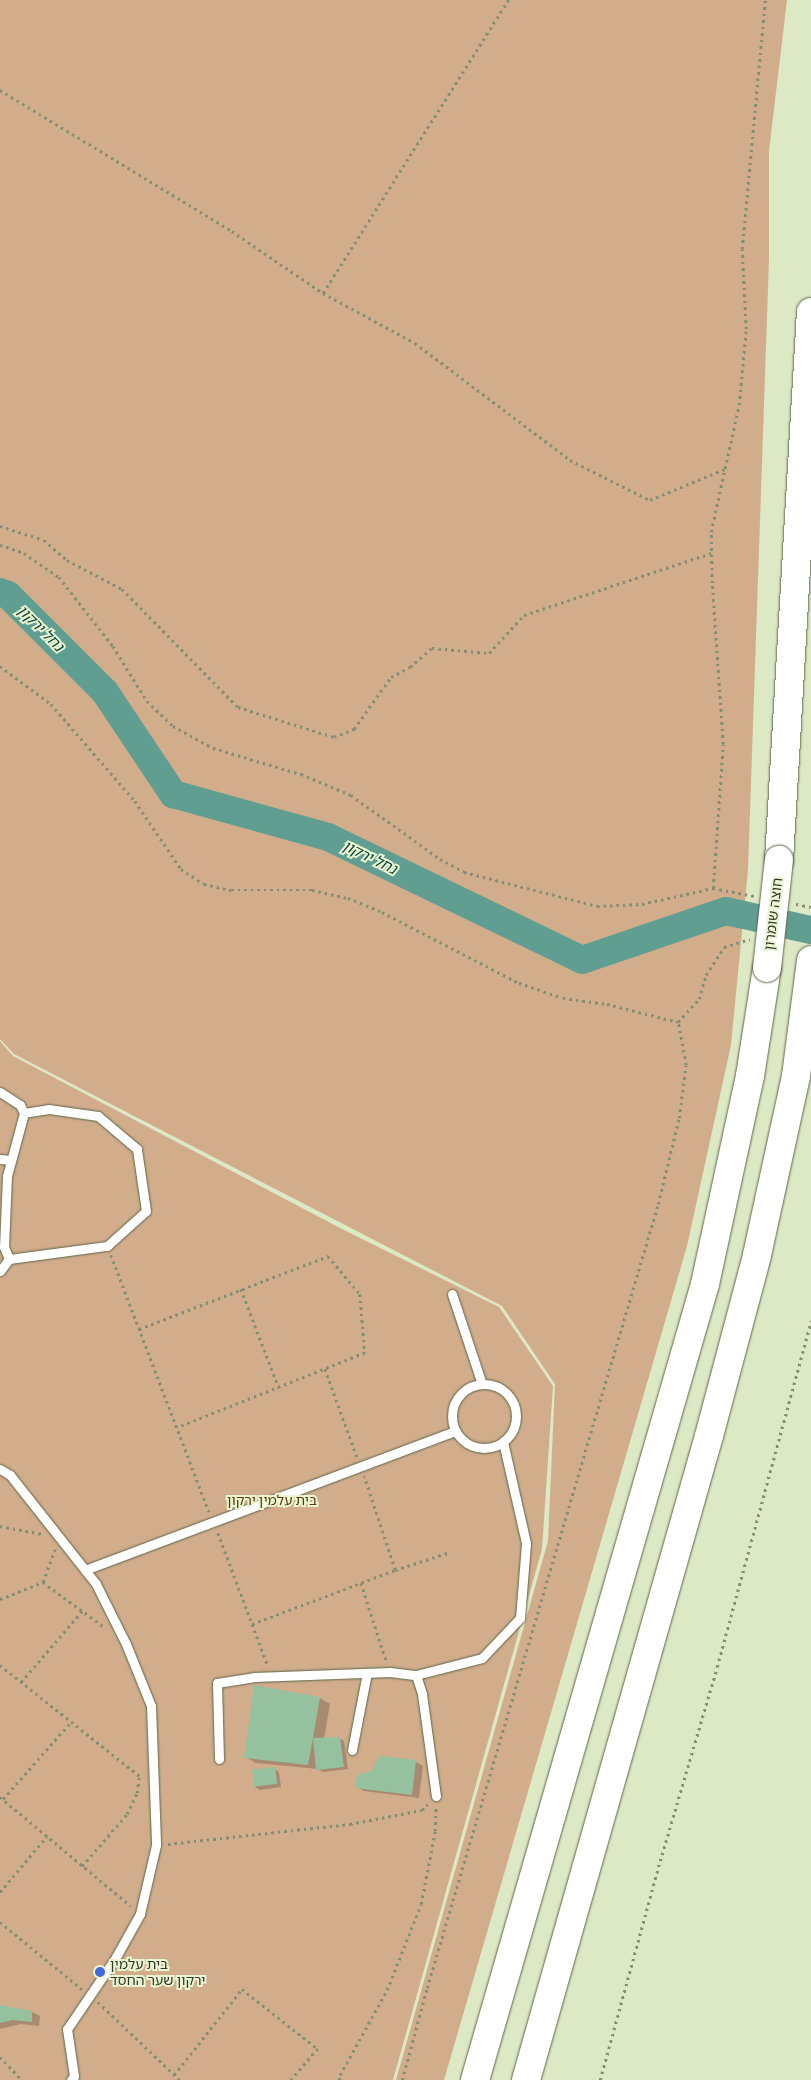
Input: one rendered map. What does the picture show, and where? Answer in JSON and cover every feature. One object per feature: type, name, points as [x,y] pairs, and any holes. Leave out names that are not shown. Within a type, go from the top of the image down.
[{"type":"highway","name":"חוצה שומרון","points":[[475,2080],[705,1284],[750,1076],[767,968],[779,860],[811,312]]},
{"type":"highway","points":[[526,2080],[706,1445],[757,1255],[796,1076],[810,967]]},
{"type":"lane","points":[[0,1092],[20,1104],[24,1113],[7,1176],[4,1247],[10,1259]]},
{"type":"lane","points":[[0,1271],[10,1259],[107,1246],[146,1211],[137,1149],[98,1116],[49,1109],[24,1113]]},
{"type":"lane","points":[[0,1159],[11,1160]]},
{"type":"lane","points":[[452,1294],[482,1384]]},
{"type":"lane","points":[[482,1384],[495,1386],[504,1392],[512,1402],[515,1412],[514,1424],[510,1434],[503,1442],[493,1447],[482,1448],[471,1446],[462,1440],[455,1431],[452,1420],[453,1408],[459,1396],[471,1387],[482,1384]]},
{"type":"lane","points":[[85,1570],[455,1431]]},
{"type":"lane","points":[[219,1759],[217,1684],[272,1676],[390,1672],[416,1676],[482,1658],[520,1618],[526,1543],[503,1442]]},
{"type":"lane","points":[[0,1469],[10,1476],[96,1584],[126,1644],[151,1706],[156,1845],[140,1914],[116,1958],[68,2029],[74,2076],[71,2080]]},
{"type":"lane","points":[[352,1750],[367,1673]]},
{"type":"lane","points":[[416,1676],[422,1694],[436,1796]]},
{"type":"path","points":[[323,293],[508,0]]},
{"type":"path","points":[[0,545],[24,554],[59,577],[113,646],[147,701],[173,726],[213,748],[300,774],[351,795],[440,859],[464,872],[597,906],[642,904],[713,888],[723,744],[711,532],[740,405],[746,329],[742,249],[765,0]]},
{"type":"path","points":[[0,90],[232,231],[323,293],[415,343],[570,460],[650,500],[725,469]]},
{"type":"path","points":[[0,526],[44,540],[67,560],[122,589],[238,707],[334,736],[354,729],[391,677],[410,668],[432,648],[489,653],[524,615],[712,553]]},
{"type":"path","points":[[0,666],[51,704],[135,801],[182,869],[204,884],[231,890],[312,890],[348,898],[382,912],[519,983],[563,998],[608,1004],[678,1022]]},
{"type":"path","points":[[678,1022],[699,999],[706,974],[724,946]]},
{"type":"path","points":[[402,2080],[430,1978],[658,1204],[680,1118],[686,1065],[678,1022]]},
{"type":"path","points":[[107,1246],[272,1676]]},
{"type":"path","points":[[139,1329],[328,1256],[360,1294],[364,1353],[177,1428]]},
{"type":"path","points":[[241,1289],[279,1388]]},
{"type":"path","points":[[600,2080],[660,1861],[717,1667],[811,1321]]},
{"type":"path","points":[[325,1369],[395,1570]]},
{"type":"path","points":[[0,1526],[59,1538],[43,1582],[0,1599]]},
{"type":"path","points":[[252,1624],[395,1570],[450,1552]]},
{"type":"path","points":[[43,1582],[126,1644]]},
{"type":"path","points":[[361,1583],[390,1672]]},
{"type":"path","points":[[21,1682],[82,1611]]},
{"type":"path","points":[[0,1665],[154,1788]]},
{"type":"path","points":[[71,1722],[2,1798],[140,1914]]},
{"type":"path","points":[[82,1866],[127,1814],[137,1793],[139,1776]]},
{"type":"path","points":[[156,1845],[350,1824],[422,1810],[436,1796]]},
{"type":"path","points":[[339,2080],[387,1990],[421,1904],[435,1831],[436,1796]]},
{"type":"path","points":[[0,1892],[47,1836]]},
{"type":"path","points":[[0,1922],[90,1995],[180,2080]]},
{"type":"path","points":[[174,2075],[242,1989],[318,2049],[291,2080]]},
{"type":"path","points":[[0,2056],[22,2080]]},
{"type":"green space","points":[[0,0],[787,0],[769,151],[769,259],[748,870],[731,1045],[687,1246],[444,2080],[396,2080],[548,1541],[555,1384],[502,1306],[14,1054],[0,1039]]},
{"type":"green space","name":"בית עלמין ירקון","points":[[0,1041],[13,1056],[344,1230],[499,1307],[553,1386],[542,1549],[393,2080],[0,2080]]},
{"type":"building","points":[[254,1685],[320,1697],[308,1765],[244,1758]]},
{"type":"building","points":[[340,1737],[344,1767],[316,1770],[313,1738]]},
{"type":"building","points":[[380,1756],[416,1760],[412,1795],[355,1788],[357,1775],[371,1771]]},
{"type":"building","points":[[275,1767],[277,1784],[254,1787],[252,1770]]},
{"type":"building","points":[[0,2005],[32,2011],[32,2022],[12,2020],[0,2023]]},
{"type":"waterway","name":"נחל ירקון","points":[[0,592],[8,595],[105,692],[173,794],[328,837],[582,960],[726,911],[811,930]]},
{"type":"place","name":"בית עלמין ירקון שער החסד","points":[[100,1972]]}]
